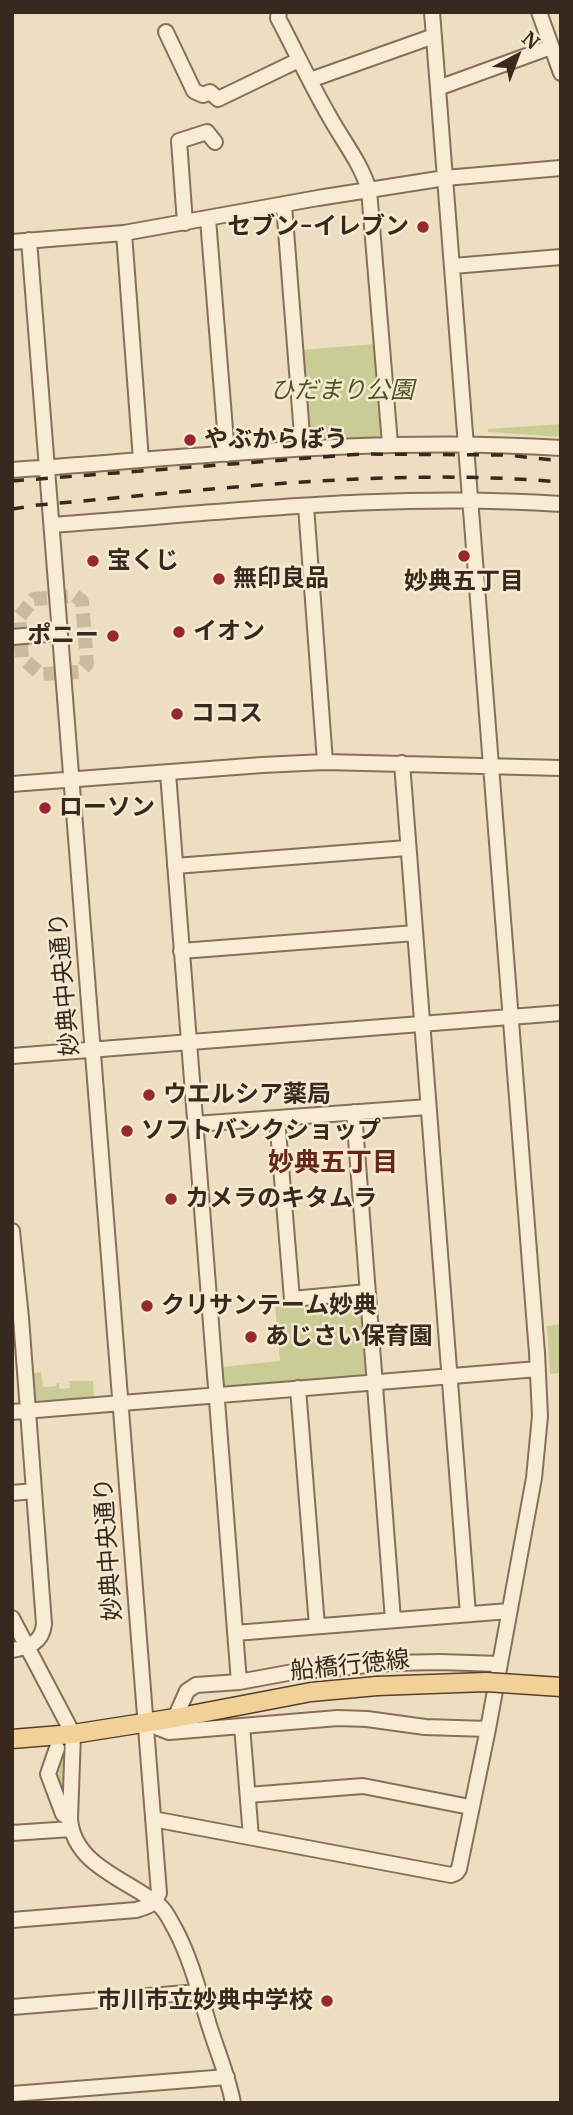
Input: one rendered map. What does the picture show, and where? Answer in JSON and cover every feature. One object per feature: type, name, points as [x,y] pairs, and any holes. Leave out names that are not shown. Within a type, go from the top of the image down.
[{"type":"main road","name":"船橋行徳線","points":[[12,1739],[74,1734],[146,1723],[311,1692],[377,1686],[486,1682],[561,1687]]},
{"type":"street","points":[[279,12],[278,18],[299,60],[329,117],[350,147],[369,190],[390,444]]},
{"type":"street","points":[[153,1819],[451,1875],[456,1873],[488,1729],[534,1478],[540,1416],[538,1369],[432,12]]},
{"type":"street","points":[[539,12],[561,73]]},
{"type":"street","points":[[166,32],[194,92],[203,95],[211,92],[218,99],[299,60]]},
{"type":"street","points":[[310,80],[434,36]]},
{"type":"street","points":[[438,88],[551,47]]},
{"type":"street","points":[[185,223],[179,141],[208,132],[215,142]]},
{"type":"street","points":[[12,242],[124,233],[445,178],[561,168]]},
{"type":"street","points":[[284,205],[303,448]]},
{"type":"street","points":[[208,219],[227,454]]},
{"type":"street","points":[[124,233],[141,460]]},
{"type":"street","name":"妙典中央通り","points":[[29,240],[159,1893],[154,1902]]},
{"type":"street","points":[[453,266],[561,257]]},
{"type":"street","points":[[12,470],[390,444],[561,448]]},
{"type":"street","points":[[52,525],[367,501],[561,504]]},
{"type":"street","points":[[306,506],[325,762]]},
{"type":"street","points":[[12,638],[59,633]]},
{"type":"street","points":[[12,785],[325,762],[561,768]]},
{"type":"street","points":[[402,763],[468,1614]]},
{"type":"street","points":[[167,773],[239,1682]]},
{"type":"street","points":[[175,866],[408,848]]},
{"type":"street","points":[[181,951],[415,933]]},
{"type":"street","points":[[12,1056],[561,1013]]},
{"type":"street","points":[[195,1124],[428,1107]]},
{"type":"street","points":[[354,1112],[393,1620]]},
{"type":"street","points":[[277,1118],[292,1299],[367,1292]]},
{"type":"street","points":[[12,1231],[17,1319],[28,1410],[44,1624],[40,1639],[28,1647],[12,1650]]},
{"type":"street","points":[[12,1412],[538,1369]]},
{"type":"street","points":[[298,1388],[317,1626]]},
{"type":"street","points":[[12,1493],[34,1491]]},
{"type":"street","points":[[235,1633],[509,1611]]},
{"type":"street","points":[[12,1618],[74,1734],[71,1824]]},
{"type":"street","points":[[175,1718],[191,1687],[196,1685],[390,1663],[500,1664]]},
{"type":"street","points":[[146,1723],[169,1732],[338,1718],[425,1727],[488,1729]]},
{"type":"street","points":[[242,1726],[251,1837]]},
{"type":"street","points":[[57,1748],[48,1774],[63,1814],[86,1853],[103,1871],[154,1902],[165,1912],[185,1948],[233,2103]]},
{"type":"street","points":[[248,1795],[363,1786],[470,1807]]},
{"type":"street","points":[[12,1833],[71,1824]]},
{"type":"street","points":[[12,1920],[136,1910],[154,1902]]},
{"type":"street","points":[[12,2007],[199,1992]]},
{"type":"street","points":[[12,2094],[227,2077]]},
{"type":"green space","name":"ひだまり公園","points":[[375,344],[382,432],[379,437],[314,439],[308,434],[301,350]]},
{"type":"green space","points":[[561,424],[561,437],[488,432],[488,429]]},
{"type":"green space","points":[[359,1298],[363,1302],[368,1373],[364,1378],[228,1388],[222,1384],[221,1367],[280,1361],[275,1305]]},
{"type":"green space","points":[[561,1324],[561,1373],[550,1374],[547,1326]]},
{"type":"green space","points":[[41,1372],[43,1387],[56,1386],[59,1383],[60,1389],[70,1388],[69,1381],[93,1381],[94,1398],[36,1401],[33,1373]]},
{"type":"green space","points":[[61,1749],[69,1753],[65,1812],[51,1775]]},
{"type":"tunnel","points":[[75,596],[82,601],[87,664],[80,672],[41,674],[22,658],[19,617],[34,599],[75,596]]},
{"type":"railway","points":[[12,481],[361,454],[507,455],[561,461]]},
{"type":"railway","points":[[12,509],[299,482],[430,477],[561,482]]},
{"type":"place","name":"セブン-イレブン","points":[[423,227]]},
{"type":"place","name":"やぶからぼう","points":[[190,440]]},
{"type":"place","name":"妙典五丁目","points":[[464,556]]},
{"type":"place","name":"宝くじ","points":[[93,561]]},
{"type":"place","name":"無印良品","points":[[219,579]]},
{"type":"place","name":"イオン","points":[[179,632]]},
{"type":"place","name":"ポニー","points":[[113,636]]},
{"type":"place","name":"ココス","points":[[177,714]]},
{"type":"place","name":"ローソン","points":[[45,808]]},
{"type":"place","name":"ウエルシア薬局","points":[[149,1095]]},
{"type":"place","name":"ソフトバンクショップ","points":[[127,1131]]},
{"type":"place","name":"カメラのキタムラ","points":[[171,1199]]},
{"type":"place","name":"クリサンテーム妙典","points":[[147,1306]]},
{"type":"place","name":"あじさい保育園","points":[[251,1337]]},
{"type":"place","name":"市川市立妙典中学校","points":[[327,2001]]},
{"type":"district","name":"妙典五丁目","points":[[333,1164]]}]
